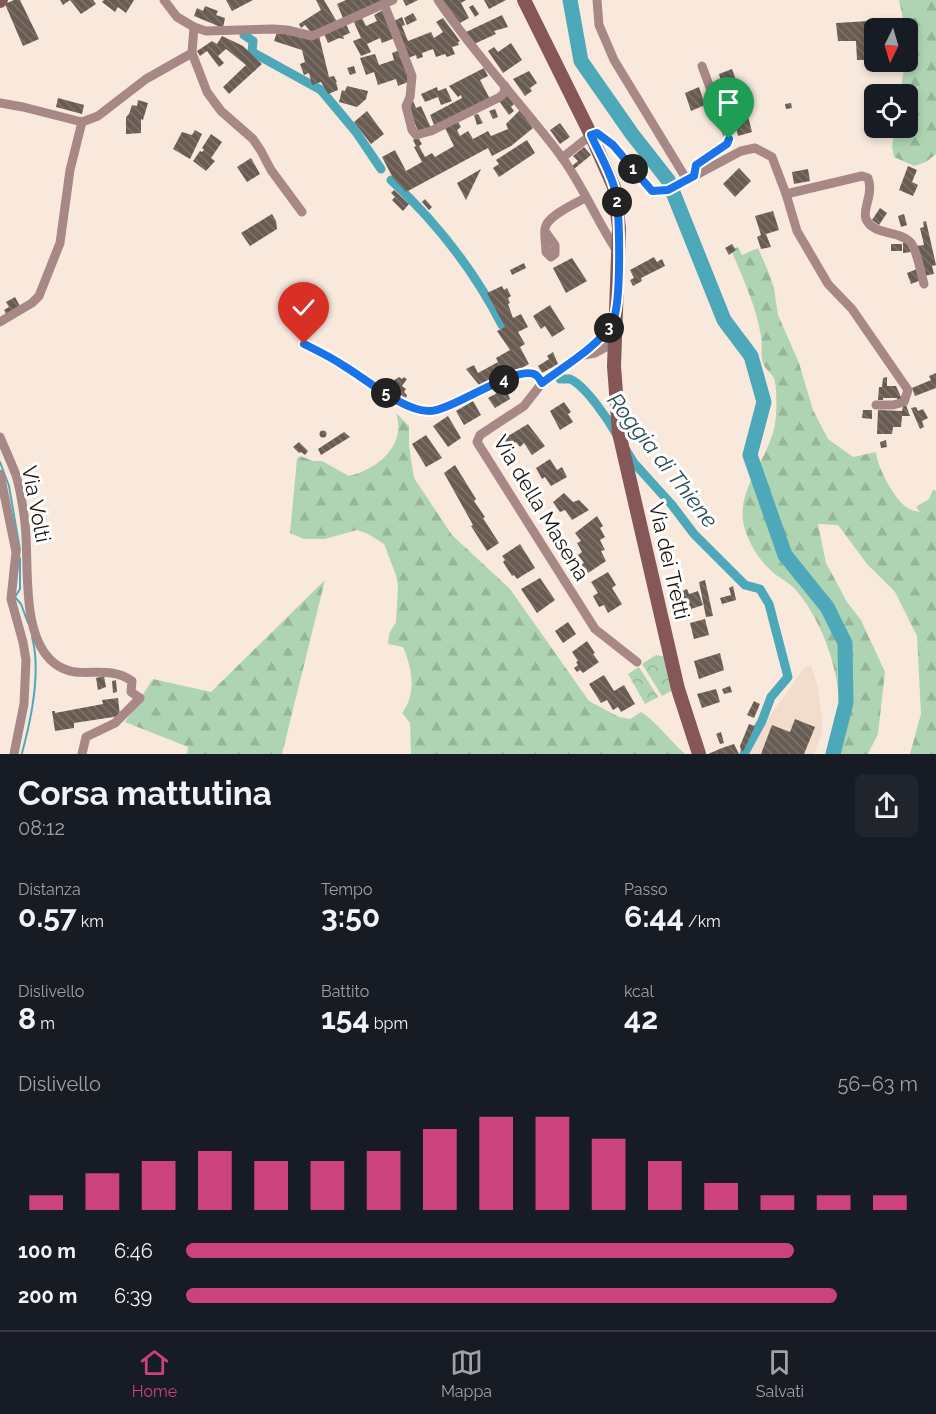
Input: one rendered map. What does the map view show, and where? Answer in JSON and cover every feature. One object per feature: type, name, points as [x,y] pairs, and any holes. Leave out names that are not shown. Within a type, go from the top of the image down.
[{"type":"street","points":[[164,0],[177,18],[194,27],[217,32],[287,30],[312,36],[388,2],[411,76],[410,97],[406,106],[414,133],[421,135],[500,97],[504,93],[505,86]]},
{"type":"street","points":[[438,0],[562,158],[619,253]]},
{"type":"street","name":"Via dei Tretti","points":[[524,0],[591,135],[614,187],[619,216],[614,366],[620,440],[678,689],[699,754]]},
{"type":"street","points":[[597,0],[599,25],[614,60],[687,180]]},
{"type":"street","points":[[194,27],[192,53],[207,92],[221,111],[253,139],[271,170],[302,212]]},
{"type":"street","points":[[0,103],[82,123],[98,116],[146,80],[192,53]]},
{"type":"street","points":[[687,180],[696,165],[727,144],[729,139],[702,66]]},
{"type":"street","points":[[0,322],[32,303],[39,296],[60,243],[70,170],[82,123]]},
{"type":"street","points":[[562,158],[591,135],[597,133],[613,145],[652,191],[668,190],[741,151],[755,148],[772,157],[797,231],[828,284],[852,309],[908,390],[904,402],[900,404],[876,405]]},
{"type":"street","points":[[786,194],[862,176],[868,178],[871,194],[865,212],[866,219],[871,226],[904,238],[911,243],[924,284]]},
{"type":"street","points":[[545,231],[547,222],[552,217],[585,198]]},
{"type":"street","points":[[614,366],[608,359],[591,351],[616,316]]},
{"type":"street","name":"Via della Masena","points":[[615,342],[601,342],[591,351],[576,357],[542,383],[524,406],[483,433],[478,437],[477,442],[595,629],[637,662]]},
{"type":"street","points":[[304,344],[329,356],[406,404],[422,410],[444,408],[495,383],[529,373],[536,375],[542,383]]},
{"type":"street","name":"Via Volti","points":[[0,437],[18,483],[27,537],[26,594],[39,642],[46,656],[64,670],[80,673],[121,674],[132,681],[131,692],[140,698],[115,723],[86,737],[82,754]]},
{"type":"street","name":"Via Volti","points":[[0,474],[16,552],[11,599],[26,660],[24,704],[14,754]]},
{"type":"shaded area","points":[[811,666],[817,684],[822,718],[822,732],[814,754],[745,754],[753,739],[805,667]]},
{"type":"green space","points":[[899,0],[936,0],[936,154],[926,162],[914,166],[894,157],[892,147],[893,138],[918,138],[918,84],[902,84],[903,72],[918,72],[918,18],[903,18]]},
{"type":"green space","points":[[738,247],[742,255],[758,248],[774,288],[778,315],[799,363],[813,410],[828,439],[853,457],[876,452],[879,466],[887,482],[896,497],[909,509],[920,512],[916,507],[929,499],[933,490],[936,491],[936,754],[910,754],[921,714],[917,636],[895,592],[867,564],[838,525],[818,524],[826,563],[847,602],[861,620],[885,672],[878,734],[868,754],[827,754],[837,725],[839,700],[828,648],[804,600],[761,559],[752,547],[744,526],[744,499],[767,449],[776,419],[776,388],[774,378],[762,360],[762,339],[756,314],[731,250]]},
{"type":"green space","points":[[396,413],[409,426],[409,446],[414,478],[452,535],[510,589],[589,701],[619,717],[630,719],[641,712],[685,754],[411,754],[410,723],[402,713],[410,698],[411,672],[403,647],[388,644],[389,634],[396,622],[398,587],[396,575],[384,544],[357,530],[325,539],[304,539],[290,533],[297,459],[300,456],[313,461],[322,461],[349,476],[360,473],[380,461],[394,445],[398,425]]},
{"type":"green space","points":[[325,580],[282,754],[187,754],[188,747],[125,722],[153,679],[211,692]]},
{"type":"green space","points":[[656,655],[666,657],[673,690],[662,696],[642,664]]},
{"type":"green space","points":[[639,667],[658,697],[645,704],[628,674]]},
{"type":"building","points":[[20,0],[39,39],[23,46],[5,4]]},
{"type":"building","points":[[60,0],[70,0],[63,5]]},
{"type":"building","points":[[70,0],[93,0],[96,4],[81,14]]},
{"type":"building","points":[[104,0],[134,0],[126,13],[118,7],[115,12],[102,2]]},
{"type":"building","points":[[226,0],[253,0],[232,11]]},
{"type":"building","points":[[316,0],[324,0],[337,22],[313,35],[305,25],[301,28],[299,24],[321,10]]},
{"type":"building","points":[[346,0],[383,0],[343,18],[337,4]]},
{"type":"building","points":[[403,0],[418,0],[406,6]]},
{"type":"building","points":[[442,0],[466,0],[461,3],[469,18],[460,23]]},
{"type":"building","points":[[484,0],[506,0],[489,9]]},
{"type":"building","points":[[473,5],[479,14],[475,17],[469,7]]},
{"type":"building","points":[[205,6],[218,11],[216,15],[225,18],[223,28],[194,16],[197,8],[203,11]]},
{"type":"building","points":[[383,10],[395,38],[382,43],[380,38],[367,44],[371,52],[361,56],[353,41],[361,38],[353,20],[361,16],[366,26],[377,21],[374,15]]},
{"type":"building","points":[[413,13],[417,20],[407,25],[404,18]]},
{"type":"building","points":[[502,15],[508,27],[494,31],[496,34],[474,44],[464,33]]},
{"type":"building","points":[[402,17],[405,25],[402,26],[408,41],[431,32],[434,38],[443,32],[436,22],[443,18],[460,41],[459,45],[452,47],[455,54],[436,57],[433,49],[422,53],[423,57],[417,59],[416,55],[408,58],[394,21]]},
{"type":"building","points":[[864,21],[864,60],[857,60],[856,41],[838,41],[836,23]]},
{"type":"building","points":[[346,24],[350,33],[343,36],[344,39],[339,38],[328,43],[324,34]]},
{"type":"building","points":[[277,32],[319,36],[329,77],[334,76],[338,90],[328,94],[321,82],[312,85],[309,73],[304,75],[300,64],[305,62],[302,50],[274,41]]},
{"type":"building","points":[[222,36],[243,46],[262,64],[229,94],[223,87],[246,65],[226,49],[218,56],[224,63],[219,67],[207,51],[200,56],[197,51],[212,41],[217,44]]},
{"type":"building","points":[[511,43],[522,60],[503,73],[488,51],[494,47],[498,52]]},
{"type":"building","points":[[400,50],[408,82],[398,86],[396,79],[378,85],[374,72],[366,75],[360,58],[375,54],[379,65],[394,60],[392,53]]},
{"type":"building","points":[[354,66],[356,73],[350,75],[347,68]]},
{"type":"building","points":[[484,68],[488,76],[480,80],[490,99],[435,127],[430,115],[462,98],[461,95],[458,97],[449,86]]},
{"type":"building","points":[[732,69],[739,88],[724,91],[719,74]]},
{"type":"building","points":[[529,71],[537,83],[525,96],[513,79]]},
{"type":"building","points":[[347,86],[368,91],[366,99],[357,107],[339,102],[342,90],[345,91]]},
{"type":"building","points":[[437,87],[438,91],[446,88],[452,101],[441,105],[438,97],[425,102],[421,94]]},
{"type":"building","points":[[699,87],[705,105],[691,111],[685,93]]},
{"type":"building","points":[[507,95],[514,104],[511,107],[514,111],[509,115],[499,101]]},
{"type":"building","points":[[58,98],[84,105],[82,114],[56,107]]},
{"type":"building","points":[[138,100],[148,103],[143,120],[141,119],[141,133],[126,134],[126,117],[132,105],[137,106]]},
{"type":"building","points":[[413,101],[416,108],[421,106],[431,128],[419,134],[409,108]]},
{"type":"building","points":[[791,103],[792,108],[786,109],[785,104]]},
{"type":"building","points":[[495,109],[498,117],[493,119],[489,111]]},
{"type":"building","points":[[520,110],[533,128],[511,146],[492,156],[488,148],[406,192],[393,178],[382,157],[395,150],[406,171],[422,162],[414,147],[416,146],[413,140],[418,137],[422,144],[419,146],[425,157],[432,153],[435,157],[454,146],[444,126],[457,120],[461,127],[457,130],[460,136],[468,131],[473,139],[488,131],[491,136],[508,129],[506,124]]},
{"type":"building","points":[[367,111],[384,134],[371,144],[354,122]]},
{"type":"building","points":[[478,114],[483,123],[477,125],[474,115]]},
{"type":"building","points":[[748,116],[752,132],[738,136],[734,120]]},
{"type":"building","points":[[560,123],[570,137],[560,144],[550,130]]},
{"type":"building","points":[[195,130],[202,134],[190,159],[173,149],[182,132],[192,135]]},
{"type":"building","points":[[211,134],[222,142],[211,158],[215,161],[206,171],[193,161],[200,151],[204,150],[202,148]]},
{"type":"building","points":[[527,140],[535,153],[499,177],[493,168],[499,164],[496,160]]},
{"type":"building","points":[[584,147],[591,155],[574,169],[572,166],[578,161],[573,156]]},
{"type":"building","points":[[251,158],[260,174],[247,182],[237,167]]},
{"type":"building","points":[[639,160],[645,165],[640,169],[635,164]]},
{"type":"building","points":[[908,166],[917,170],[912,182],[918,185],[913,196],[899,190]]},
{"type":"building","points":[[739,168],[751,181],[735,197],[723,184]]},
{"type":"building","points":[[481,169],[466,200],[457,183]]},
{"type":"building","points":[[808,169],[810,181],[794,184],[792,172]]},
{"type":"building","points":[[394,190],[409,204],[403,211],[392,200],[395,197],[391,193]]},
{"type":"building","points":[[425,199],[432,207],[429,210],[422,202]]},
{"type":"building","points":[[880,208],[887,213],[879,225],[872,220]]},
{"type":"building","points":[[773,211],[779,230],[766,234],[771,247],[761,249],[757,237],[761,235],[755,216]]},
{"type":"building","points":[[272,214],[277,229],[250,246],[241,233]]},
{"type":"building","points":[[904,214],[907,225],[901,227],[898,216]]},
{"type":"building","points":[[926,221],[936,265],[932,266],[934,274],[923,276],[916,246],[924,245],[920,228],[924,227],[923,222]]},
{"type":"building","points":[[903,243],[907,243],[911,252],[903,253]]},
{"type":"building","points":[[732,244],[736,250],[729,255],[725,248]]},
{"type":"building","points":[[891,244],[902,244],[902,251],[891,251]]},
{"type":"building","points":[[654,257],[657,262],[662,259],[665,266],[641,278],[642,281],[633,286],[630,280],[634,278],[630,270]]},
{"type":"building","points":[[572,258],[587,281],[566,293],[553,268]]},
{"type":"building","points":[[524,263],[526,268],[512,275],[510,270]]},
{"type":"building","points":[[917,269],[921,280],[911,284],[907,273]]},
{"type":"building","points":[[502,286],[504,290],[507,288],[511,296],[508,298],[510,303],[508,304],[513,318],[521,314],[528,327],[518,332],[525,344],[520,347],[529,364],[505,377],[503,373],[479,385],[466,369],[474,365],[478,373],[498,362],[496,358],[510,350],[497,331],[505,327],[487,293]]},
{"type":"building","points":[[15,297],[21,308],[7,316],[4,310],[9,307],[6,302]]},
{"type":"building","points":[[550,305],[565,329],[552,337],[545,326],[541,329],[533,316]]},
{"type":"building","points":[[553,352],[558,364],[542,373],[538,366],[549,359],[547,356]]},
{"type":"building","points":[[936,373],[936,388],[915,396],[912,388],[931,380],[929,376]]},
{"type":"building","points":[[399,377],[407,379],[402,386],[406,389],[404,392],[407,395],[406,398],[391,389],[392,386],[388,384]]},
{"type":"building","points":[[887,377],[887,386],[896,386],[902,399],[898,401],[897,398],[878,400],[879,387],[882,387],[883,378]]},
{"type":"building","points":[[508,387],[512,392],[508,394],[510,399],[495,408],[488,398]]},
{"type":"building","points":[[473,401],[481,415],[464,425],[456,411]]},
{"type":"building","points":[[564,402],[571,412],[568,414],[573,422],[560,430],[550,411]]},
{"type":"building","points":[[903,405],[906,405],[910,416],[902,416],[901,427],[893,427],[892,434],[877,434],[878,410],[902,411]]},
{"type":"building","points":[[916,407],[918,411],[923,409],[928,418],[922,421],[924,427],[920,429],[911,408]]},
{"type":"building","points":[[863,410],[872,410],[872,419],[862,418]]},
{"type":"building","points":[[448,416],[461,438],[448,447],[433,426]]},
{"type":"building","points":[[528,424],[545,446],[532,455],[524,443],[520,447],[516,442],[509,447],[503,439]]},
{"type":"building","points":[[323,430],[327,434],[323,438],[319,434]]},
{"type":"building","points":[[344,432],[350,437],[321,455],[318,449]]},
{"type":"building","points":[[426,435],[442,458],[426,467],[412,444]]},
{"type":"building","points":[[886,440],[887,447],[881,448],[880,442]]},
{"type":"building","points":[[299,442],[308,451],[305,455],[293,447]]},
{"type":"building","points":[[550,459],[557,470],[562,467],[567,477],[551,486],[545,477],[542,479],[536,468]]},
{"type":"building","points":[[455,465],[499,543],[487,551],[471,526],[473,525],[444,473]]},
{"type":"building","points":[[564,493],[573,502],[579,500],[589,510],[572,520],[565,510],[560,512],[553,502]]},
{"type":"building","points":[[597,516],[603,526],[600,528],[605,537],[600,540],[605,550],[601,551],[606,561],[585,575],[580,565],[584,563],[578,555],[582,552],[577,543],[581,541],[575,533]]},
{"type":"building","points":[[520,544],[535,568],[517,579],[514,575],[512,576],[502,556]]},
{"type":"building","points":[[608,572],[616,585],[612,588],[622,604],[608,613],[604,605],[599,607],[593,596],[598,593],[591,582]]},
{"type":"building","points":[[540,578],[555,600],[537,613],[521,589]]},
{"type":"building","points":[[705,580],[713,616],[706,617],[699,582]]},
{"type":"building","points":[[733,586],[736,600],[722,604],[720,598],[731,595],[729,588]]},
{"type":"building","points":[[687,589],[689,594],[698,591],[703,605],[688,610],[680,592]]},
{"type":"building","points":[[705,619],[709,635],[694,639],[690,623]]},
{"type":"building","points":[[568,622],[576,634],[563,643],[555,631]]},
{"type":"building","points":[[587,641],[599,662],[583,673],[580,670],[577,672],[574,668],[578,665],[576,662],[578,661],[572,652]]},
{"type":"building","points":[[720,653],[724,670],[699,679],[694,661]]},
{"type":"building","points":[[604,675],[614,691],[624,685],[635,704],[621,712],[618,707],[613,710],[607,700],[601,703],[589,684]]},
{"type":"building","points":[[104,676],[106,687],[98,690],[96,678]]},
{"type":"building","points":[[116,680],[117,692],[113,693],[112,681]]},
{"type":"building","points":[[730,686],[732,692],[724,694],[722,689]]},
{"type":"building","points":[[716,689],[720,702],[702,708],[697,694]]},
{"type":"building","points":[[118,698],[120,716],[74,723],[74,728],[55,731],[52,711],[55,713],[103,704],[102,700]]},
{"type":"building","points":[[754,701],[760,704],[754,718],[747,715]]},
{"type":"building","points":[[795,719],[815,727],[804,754],[761,754],[772,725],[790,732]]},
{"type":"building","points":[[749,724],[755,726],[743,752],[740,746]]},
{"type":"building","points":[[721,732],[724,743],[720,744],[716,734]]},
{"type":"building","points":[[734,744],[739,754],[708,754],[722,748]]},
{"type":"waterway","points":[[570,0],[581,61],[632,134],[668,180],[724,320],[751,356],[764,402],[750,455],[785,555],[827,607],[845,643],[846,703],[833,754]]},
{"type":"waterway","name":"Roggia di Thiene","points":[[244,35],[253,41],[252,52],[321,90],[356,132],[381,169]]},
{"type":"waterway","name":"Roggia di Thiene","points":[[391,180],[453,248],[479,285],[502,325]]},
{"type":"waterway","name":"Roggia di Thiene","points":[[560,379],[570,379],[583,389],[603,413],[617,435]]},
{"type":"waterway","name":"Roggia di Thiene","points":[[626,450],[634,463],[672,505],[694,534],[745,585],[760,589],[769,604],[788,677],[771,697],[762,721],[744,754]]},
{"type":"waterway","points":[[0,462],[9,486],[20,550]]},
{"type":"waterway","points":[[20,558],[20,589],[15,597],[21,604],[28,623]]},
{"type":"waterway","points":[[22,753],[29,726],[35,680],[36,664],[32,637]]},
{"type":"route","points":[[304,344],[329,356],[406,404],[422,410],[444,408],[495,383],[529,373],[536,375],[542,383],[597,341],[607,331],[616,316],[618,205],[614,187],[591,135],[597,133],[613,145],[652,191],[668,190],[694,176],[696,165],[727,144],[729,139]]}]
